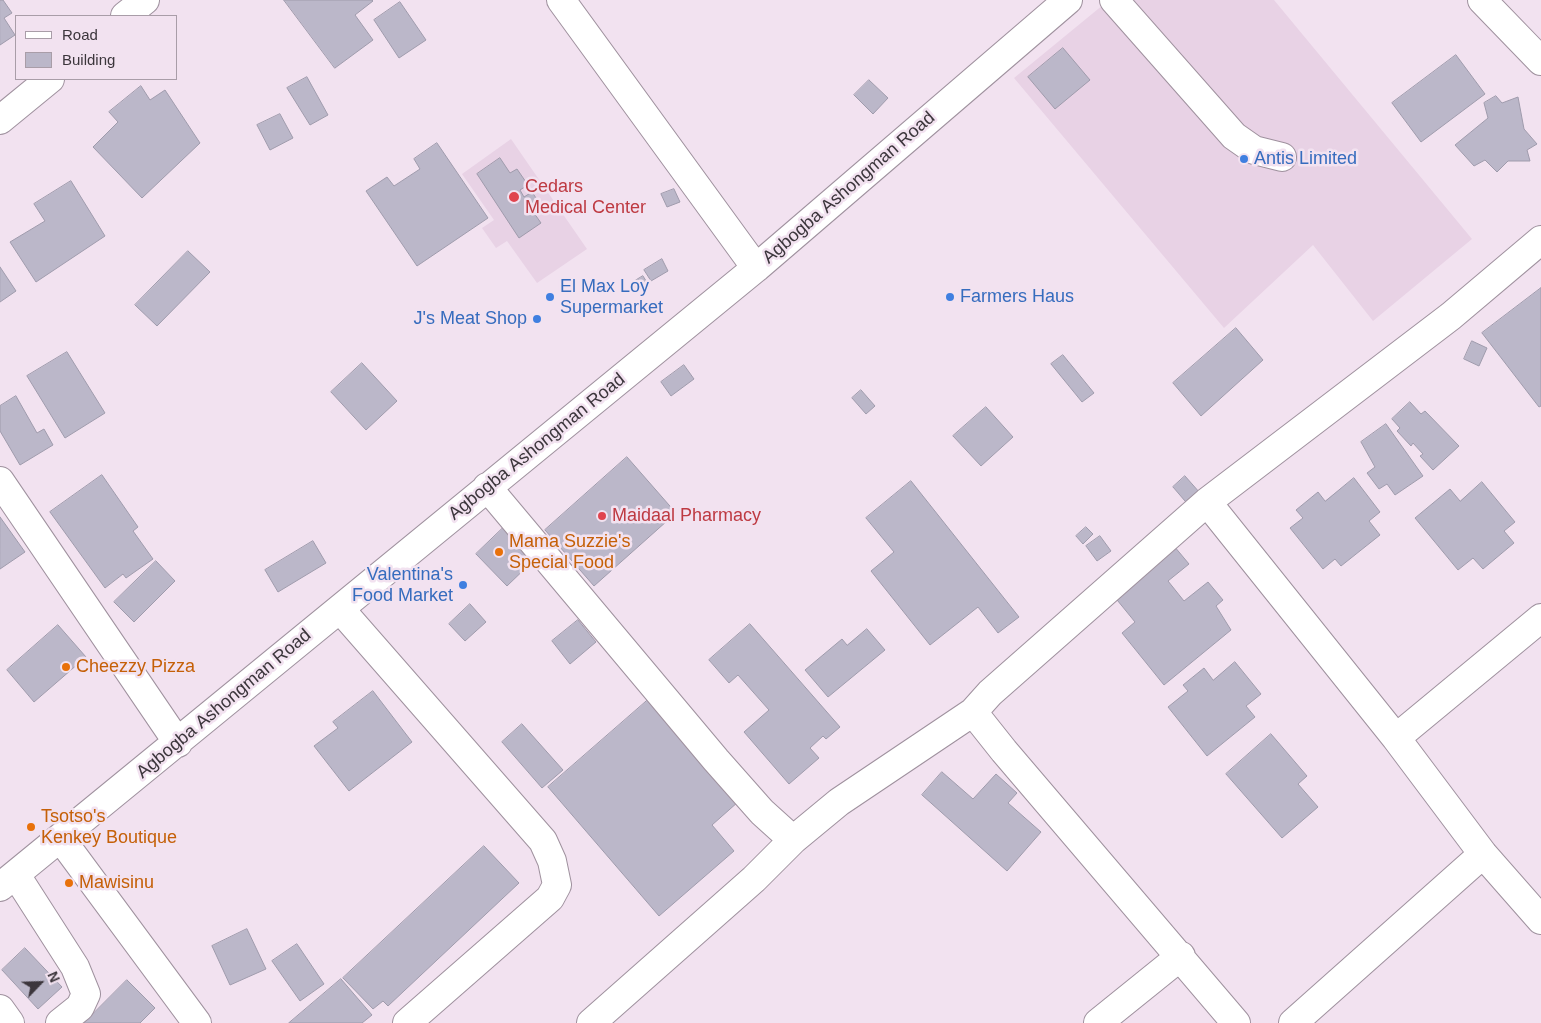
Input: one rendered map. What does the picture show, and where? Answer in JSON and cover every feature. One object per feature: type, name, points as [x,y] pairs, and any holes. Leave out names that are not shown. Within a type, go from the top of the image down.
[{"type":"street","points":[[126,15],[145,0]]},
{"type":"street","points":[[561,0],[756,268]]},
{"type":"street","name":"Agbogba Ashongman Road","points":[[8,881],[756,268],[1068,0]]},
{"type":"street","points":[[1114,0],[1234,136],[1254,150],[1282,157]]},
{"type":"street","points":[[1482,0],[1541,61]]},
{"type":"street","points":[[0,120],[49,80]]},
{"type":"street","points":[[591,1023],[754,879],[793,840],[839,802],[973,712],[990,693],[1207,502],[1452,316],[1541,240]]},
{"type":"street","points":[[0,481],[178,743]]},
{"type":"street","points":[[487,487],[716,760],[762,812],[793,840]]},
{"type":"street","points":[[1207,502],[1396,738],[1483,854],[1541,920]]},
{"type":"street","points":[[340,609],[543,840],[552,861],[557,885],[550,898],[407,1023]]},
{"type":"street","points":[[1396,738],[1541,618]]},
{"type":"street","points":[[973,712],[1004,751],[1181,956],[1236,1023]]},
{"type":"street","points":[[61,839],[197,1023]]},
{"type":"street","points":[[1293,1023],[1483,854]]},
{"type":"street","points":[[8,881],[75,967],[86,994],[80,1007],[60,1023]]},
{"type":"street","points":[[1098,1023],[1181,956]]},
{"type":"street","points":[[0,1009],[10,1023]]},
{"type":"shaded area","name":"Antis Limited","points":[[1109,0],[1274,0],[1472,239],[1373,321],[1313,245],[1224,328],[1014,78]]},
{"type":"shaded area","name":"Cedars Medical Center","points":[[511,139],[587,249],[537,283],[507,241],[496,248],[482,228],[494,220],[462,174]]},
{"type":"building","points":[[0,0],[3,0],[12,13],[4,18],[15,35],[0,45]]},
{"type":"building","points":[[284,0],[372,0],[355,15],[373,40],[335,68]]},
{"type":"building","points":[[400,2],[426,40],[399,58],[374,20]]},
{"type":"building","points":[[1063,48],[1090,80],[1055,109],[1028,77]]},
{"type":"building","points":[[1456,55],[1485,94],[1421,142],[1392,103]]},
{"type":"building","points":[[307,77],[328,115],[310,125],[287,88]]},
{"type":"building","points":[[869,80],[888,98],[873,114],[854,95]]},
{"type":"building","points":[[141,86],[150,100],[165,90],[200,143],[142,198],[93,147],[118,122],[109,112]]},
{"type":"building","points":[[1496,96],[1502,103],[1518,97],[1524,129],[1537,144],[1527,150],[1530,161],[1508,161],[1497,172],[1485,160],[1474,166],[1455,145],[1488,118],[1484,103]]},
{"type":"building","points":[[280,114],[293,138],[270,150],[257,125]]},
{"type":"building","points":[[437,143],[488,218],[417,266],[366,191],[387,177],[394,186],[420,169],[414,159]]},
{"type":"building","points":[[500,158],[510,173],[517,169],[528,185],[520,190],[524,197],[532,192],[542,207],[534,213],[541,223],[519,238],[477,174]]},
{"type":"building","points":[[71,181],[105,236],[36,282],[10,242],[45,221],[34,204]]},
{"type":"building","points":[[674,189],[680,202],[667,207],[661,194]]},
{"type":"building","points":[[188,251],[210,272],[157,326],[135,305]]},
{"type":"building","points":[[662,259],[668,271],[651,281],[644,270]]},
{"type":"building","points":[[0,267],[16,291],[0,302]]},
{"type":"building","points":[[643,276],[648,284],[635,292],[630,284]]},
{"type":"building","points":[[1541,288],[1541,406],[1539,407],[1482,333]]},
{"type":"building","points":[[1236,328],[1263,360],[1201,416],[1173,383]]},
{"type":"building","points":[[1472,341],[1487,348],[1479,366],[1464,359]]},
{"type":"building","points":[[67,352],[105,413],[65,438],[27,376]]},
{"type":"building","points":[[1063,355],[1094,393],[1082,402],[1051,364]]},
{"type":"building","points":[[362,363],[397,401],[366,430],[331,392]]},
{"type":"building","points":[[684,365],[694,379],[671,396],[661,382]]},
{"type":"building","points":[[861,390],[875,406],[866,414],[852,398]]},
{"type":"building","points":[[16,396],[37,433],[44,429],[53,445],[20,465],[0,431],[0,406]]},
{"type":"building","points":[[1410,402],[1421,414],[1425,411],[1459,446],[1433,470],[1420,456],[1423,454],[1413,443],[1411,446],[1397,431],[1400,428],[1392,419]]},
{"type":"building","points":[[986,407],[1013,437],[981,466],[953,436]]},
{"type":"building","points":[[1386,424],[1423,476],[1395,495],[1387,484],[1379,489],[1367,473],[1375,467],[1361,442]]},
{"type":"building","points":[[627,457],[676,513],[594,586],[545,530]]},
{"type":"building","points":[[102,475],[138,527],[133,531],[153,559],[126,578],[123,574],[105,588],[50,512]]},
{"type":"building","points":[[1185,476],[1200,493],[1191,508],[1173,487]]},
{"type":"building","points":[[1354,478],[1380,512],[1369,521],[1380,535],[1341,566],[1335,559],[1323,569],[1290,528],[1303,518],[1296,510],[1318,492],[1325,501]]},
{"type":"building","points":[[911,481],[1019,617],[998,633],[978,607],[930,645],[871,571],[894,552],[866,518]]},
{"type":"building","points":[[1482,482],[1515,522],[1504,531],[1514,543],[1483,569],[1473,558],[1458,570],[1415,518],[1450,489],[1460,501]]},
{"type":"building","points":[[0,517],[25,552],[0,569]]},
{"type":"building","points":[[504,527],[534,560],[507,586],[476,554]]},
{"type":"building","points":[[1086,527],[1093,534],[1083,544],[1076,536]]},
{"type":"building","points":[[1100,536],[1111,551],[1097,561],[1086,546]]},
{"type":"building","points":[[313,541],[326,563],[278,592],[265,570]]},
{"type":"building","points":[[1174,546],[1189,564],[1168,581],[1184,601],[1208,582],[1223,600],[1216,606],[1231,630],[1164,685],[1122,633],[1135,622],[1113,595]]},
{"type":"building","points":[[156,561],[175,581],[134,622],[114,602]]},
{"type":"building","points":[[470,604],[486,622],[465,641],[449,624]]},
{"type":"building","points":[[578,620],[596,642],[570,664],[552,641]]},
{"type":"building","points":[[750,624],[840,727],[826,739],[823,736],[810,748],[819,758],[789,784],[744,732],[769,710],[738,675],[729,683],[709,660]]},
{"type":"building","points":[[58,625],[86,657],[34,702],[7,670]]},
{"type":"building","points":[[867,629],[885,650],[828,697],[805,670],[842,639],[847,645]]},
{"type":"building","points":[[1235,662],[1261,694],[1246,706],[1255,717],[1207,756],[1168,707],[1188,691],[1183,685],[1204,668],[1213,680]]},
{"type":"building","points":[[373,691],[412,742],[349,791],[314,746],[338,728],[333,722]]},
{"type":"building","points":[[649,699],[738,802],[712,825],[734,851],[659,916],[548,787]]},
{"type":"building","points":[[522,724],[563,770],[542,788],[502,742]]},
{"type":"building","points":[[1271,734],[1307,776],[1298,784],[1318,807],[1282,838],[1226,774]]},
{"type":"building","points":[[942,772],[973,799],[996,774],[1017,793],[1008,803],[1041,832],[1007,871],[922,795]]},
{"type":"building","points":[[484,846],[519,883],[388,1006],[383,1001],[373,1009],[343,978]]},
{"type":"building","points":[[247,929],[266,969],[230,985],[212,946]]},
{"type":"building","points":[[297,944],[324,984],[300,1001],[272,961]]},
{"type":"building","points":[[25,948],[62,987],[38,1009],[2,970]]},
{"type":"building","points":[[341,979],[372,1015],[362,1023],[289,1023]]},
{"type":"building","points":[[127,980],[155,1008],[140,1023],[84,1023]]},
{"type":"place","name":"Antis Limited","points":[[1244,159]]},
{"type":"place","name":"Cedars Medical Center","points":[[514,197]]},
{"type":"place","name":"El Max Loy Supermarket","points":[[550,297]]},
{"type":"place","name":"Farmers Haus","points":[[950,297]]},
{"type":"place","name":"J's Meat Shop","points":[[537,319]]},
{"type":"place","name":"Maidaal Pharmacy","points":[[602,516]]},
{"type":"place","name":"Mama Suzzie's Special Food","points":[[499,552]]},
{"type":"place","name":"Valentina's Food Market","points":[[463,585]]},
{"type":"place","name":"Cheezzy Pizza","points":[[66,667]]},
{"type":"place","name":"Tsotso's Kenkey Boutique","points":[[31,827]]},
{"type":"place","name":"Mawisinu","points":[[69,883]]}]
